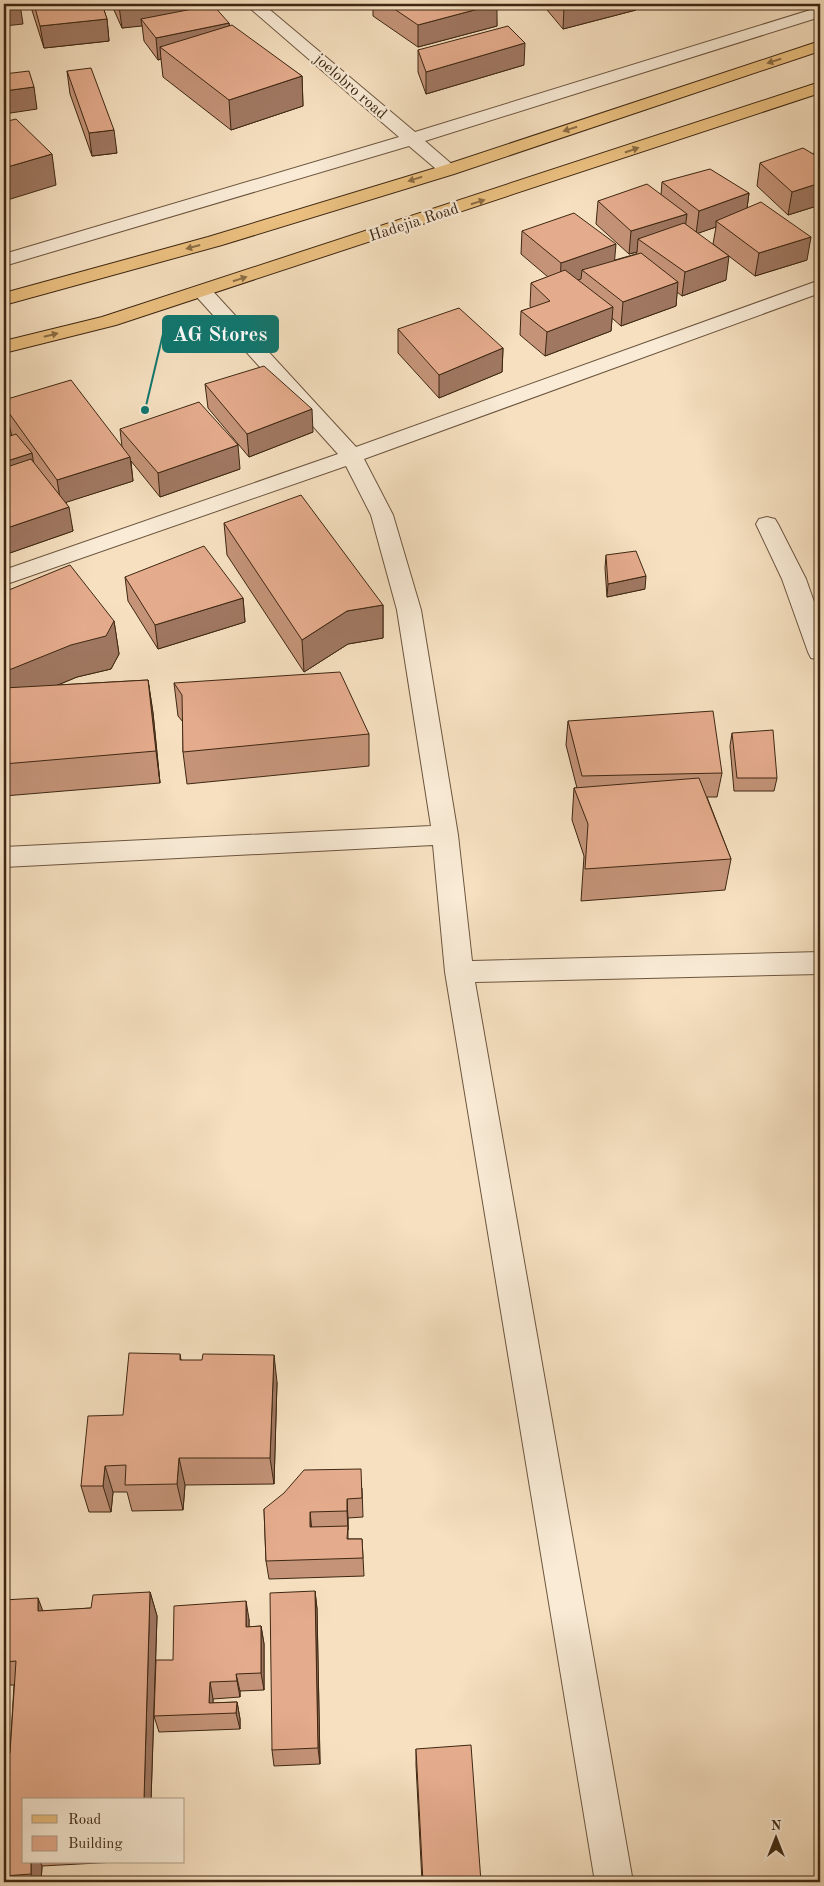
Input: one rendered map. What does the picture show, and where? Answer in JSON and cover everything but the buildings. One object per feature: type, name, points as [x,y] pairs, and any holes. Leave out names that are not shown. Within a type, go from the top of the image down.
[{"type":"main road","points":[[4,299],[215,241],[448,170],[820,46]]},
{"type":"main road","name":"Hadejia Road","points":[[4,347],[109,321],[485,199],[820,87]]},
{"type":"street","name":"joelobro road","points":[[254,4],[448,170]]},
{"type":"street","points":[[4,260],[412,139],[820,12]]},
{"type":"street","points":[[4,578],[352,456],[820,286]]},
{"type":"street","points":[[202,291],[352,456],[382,515],[409,610],[445,835],[459,972],[614,1882]]},
{"type":"street","points":[[768,524],[794,580],[820,652]]},
{"type":"street","points":[[4,857],[445,835]]},
{"type":"street","points":[[459,972],[820,963]]},
{"type":"place","name":"AG Stores","points":[[145,410]]}]
